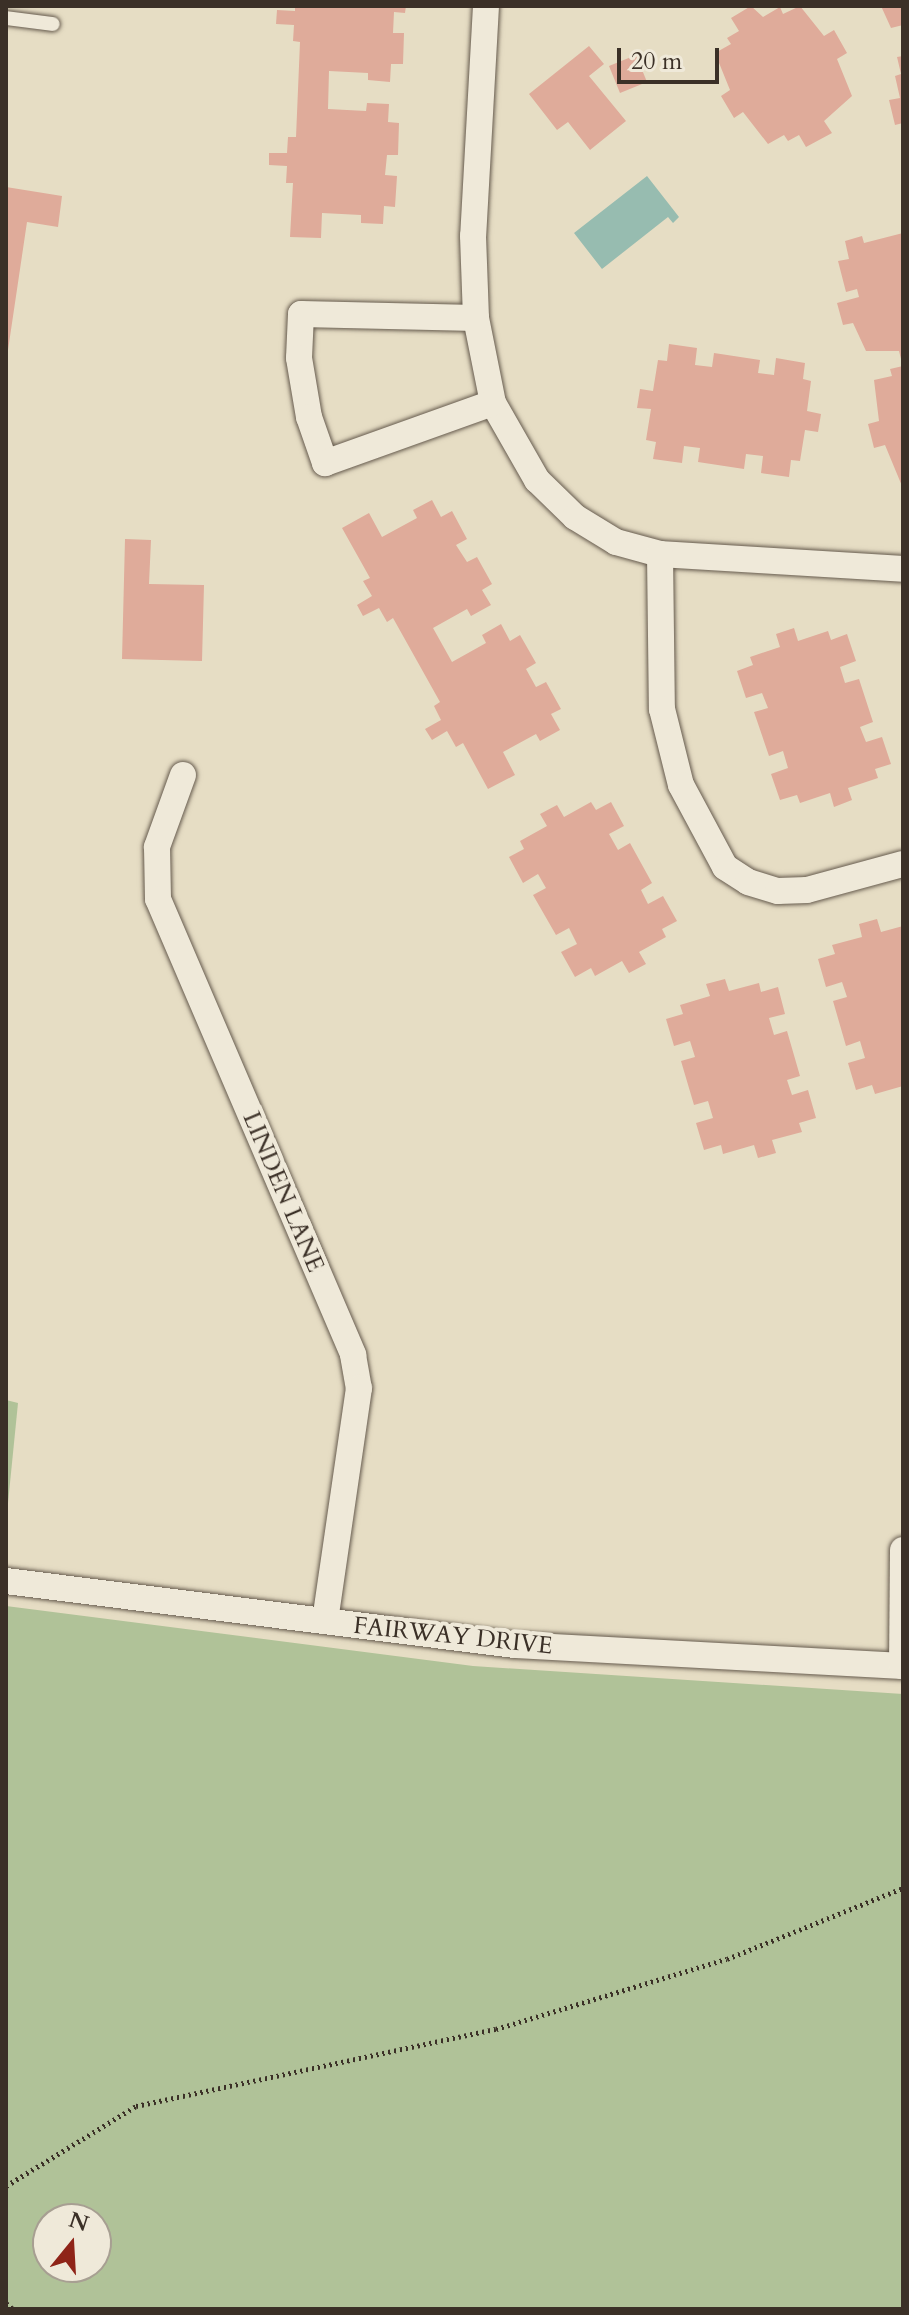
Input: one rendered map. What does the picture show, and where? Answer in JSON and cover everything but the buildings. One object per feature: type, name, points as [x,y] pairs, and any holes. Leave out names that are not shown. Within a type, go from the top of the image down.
[{"type":"street","points":[[486,6],[473,236],[476,318],[493,403],[537,480],[575,517],[616,542],[660,554],[903,569]]},
{"type":"street","points":[[476,318],[301,314],[299,358],[309,417],[325,463],[493,403]]},
{"type":"street","points":[[660,554],[662,709],[681,785],[725,867],[748,882],[778,891],[807,890],[903,864]]},
{"type":"street","name":"LINDEN LANE","points":[[183,775],[157,847],[158,899],[353,1355],[359,1388],[325,1621]]},
{"type":"street","points":[[902,1666],[903,1550]]},
{"type":"street","name":"FAIRWAY DRIVE","points":[[6,1581],[515,1645],[902,1666]]},
{"type":"lane","points":[[6,18],[53,24]]},
{"type":"path","points":[[6,2186],[136,2106],[496,2029],[727,1959],[903,1888]]},
{"type":"path","points":[[6,2303],[13,2309]]},
{"type":"green space","points":[[6,1400],[18,1403],[6,1523]]},
{"type":"green space","points":[[6,1606],[473,1666],[903,1694],[903,2309],[6,2309]]},
{"type":"water","points":[[647,176],[679,217],[673,223],[668,217],[602,269],[574,233]]}]
